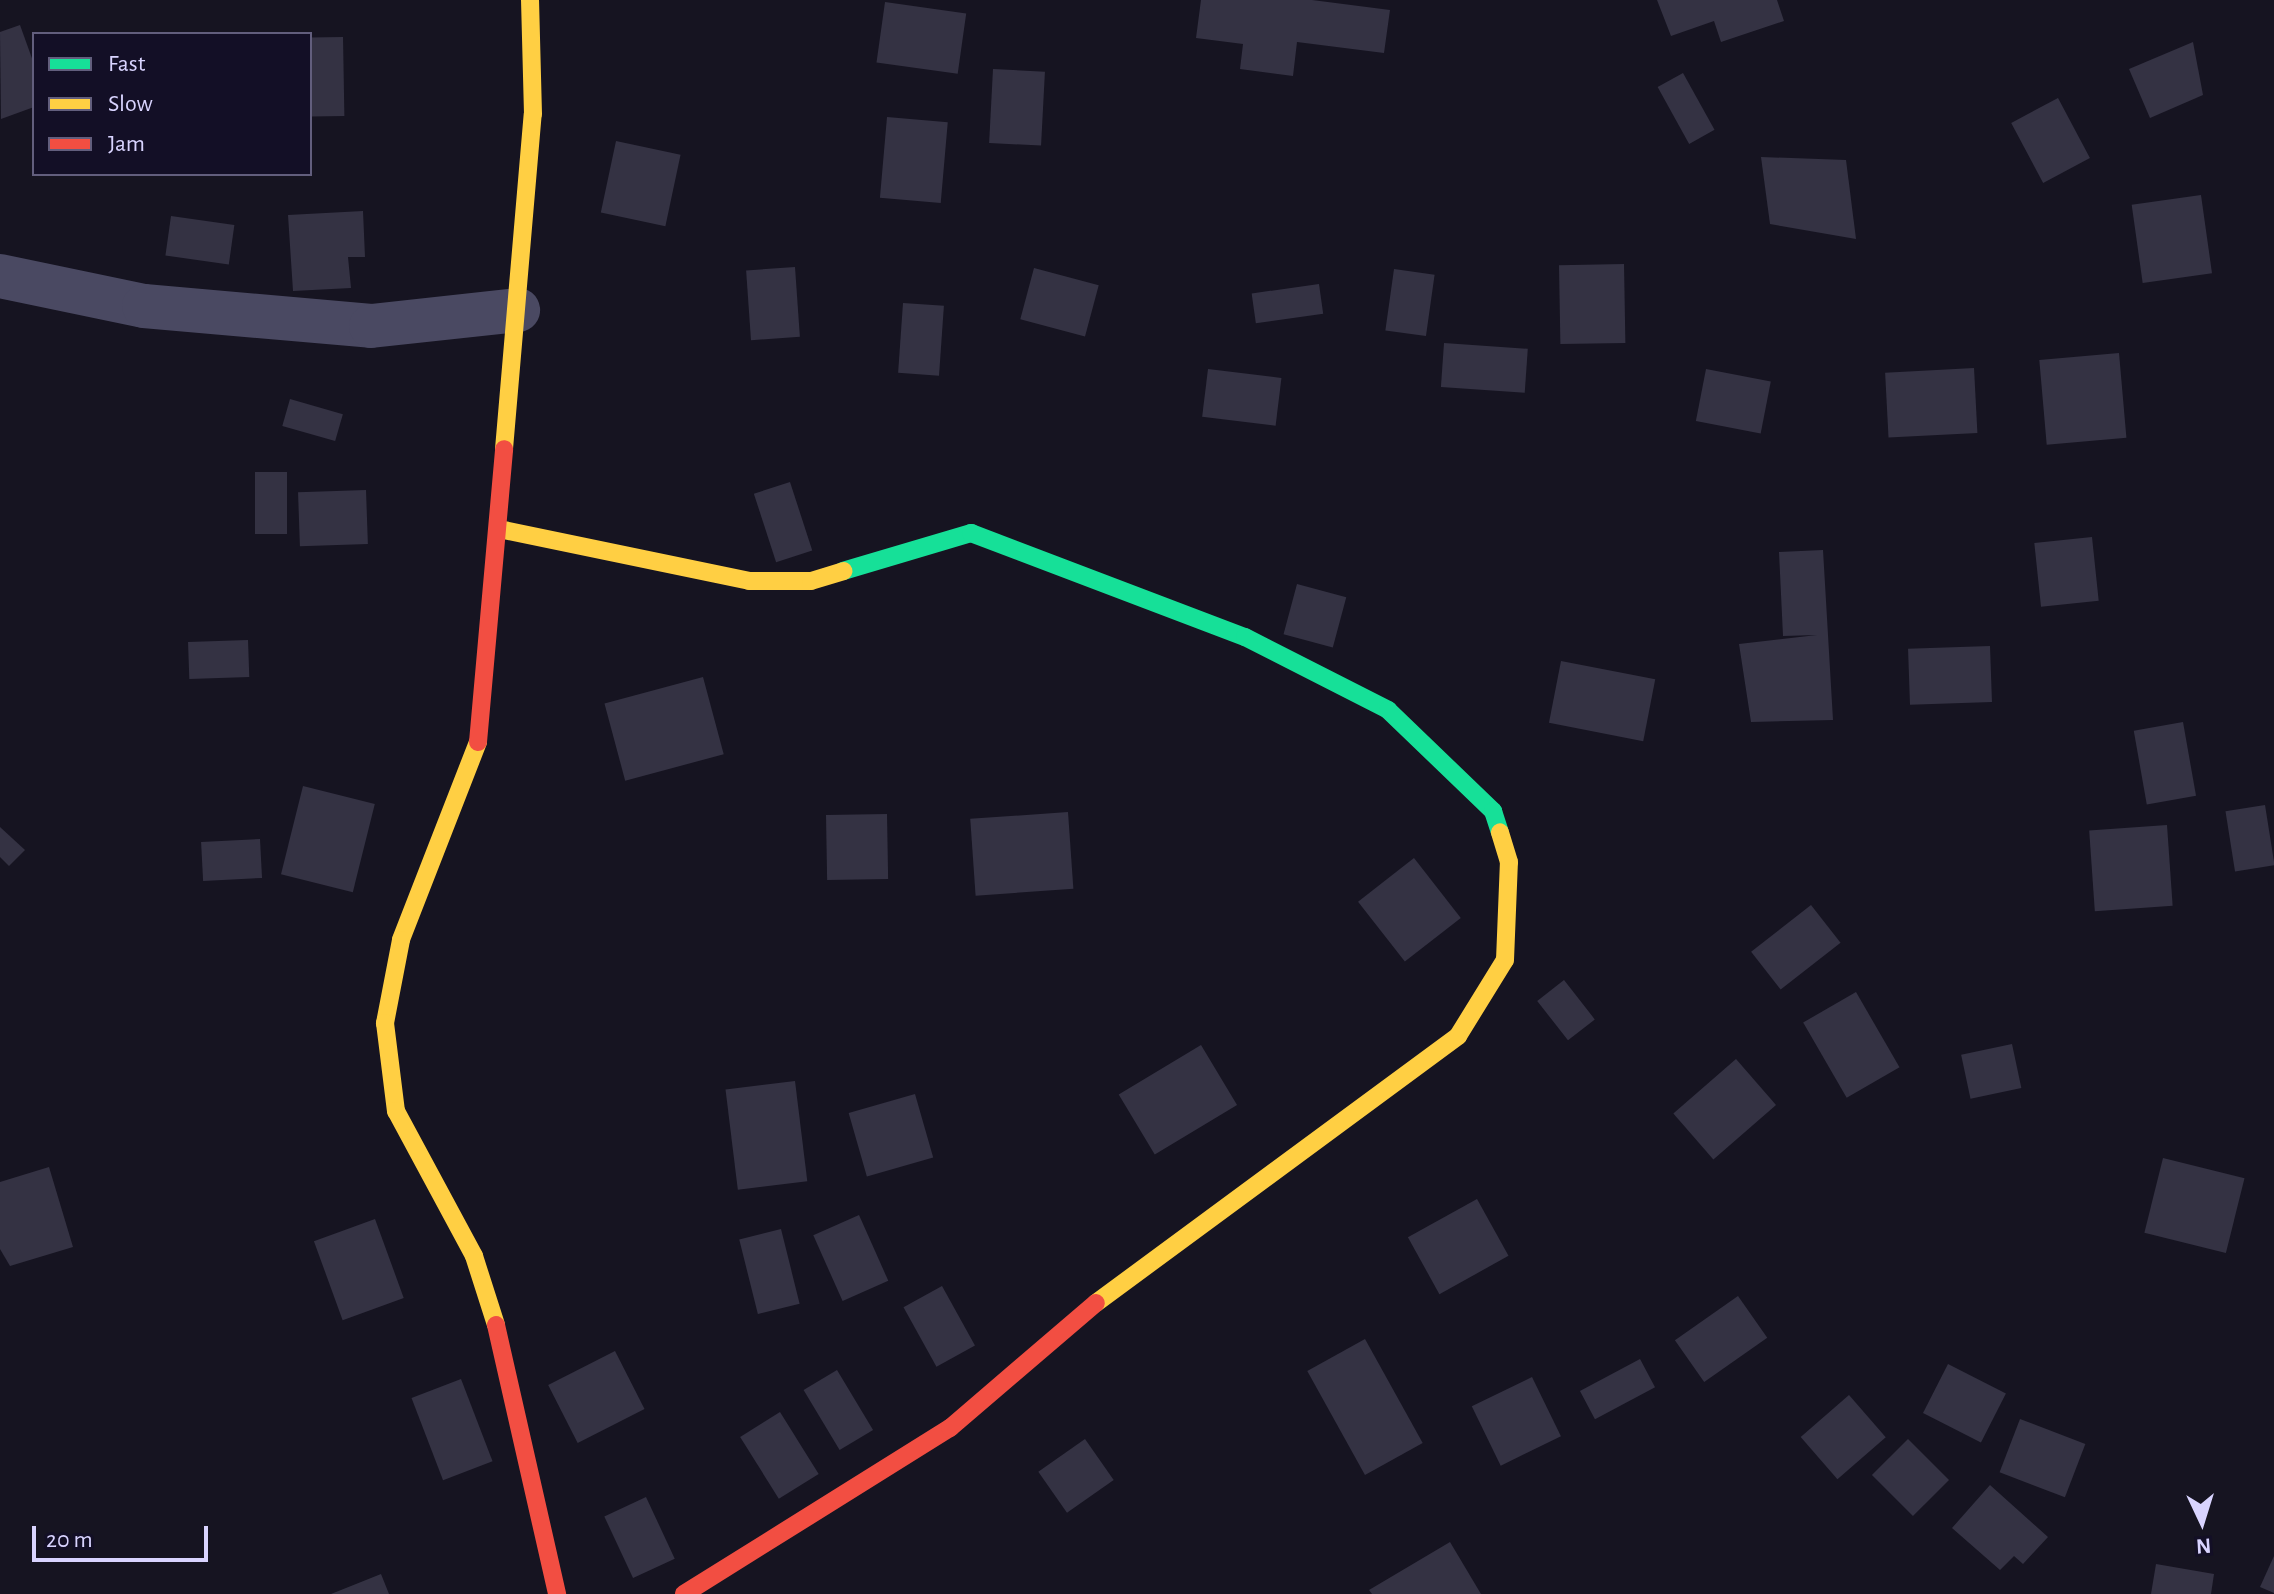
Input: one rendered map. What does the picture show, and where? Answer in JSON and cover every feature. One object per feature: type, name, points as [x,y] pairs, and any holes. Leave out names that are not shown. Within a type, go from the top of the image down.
[{"type":"street","points":[[530,0],[533,114],[499,529],[477,752],[401,940],[385,1023],[396,1111],[474,1256],[510,1369],[557,1594]]},
{"type":"street","points":[[0,276],[144,306],[371,326],[518,310]]},
{"type":"street","points":[[499,529],[749,581],[811,581],[971,533],[1245,637],[1388,710],[1493,811],[1509,862],[1505,960],[1458,1036],[1060,1330],[950,1428],[684,1594]]},
{"type":"building","points":[[1201,0],[1312,0],[1390,10],[1384,53],[1297,42],[1293,76],[1240,69],[1243,44],[1196,38]]},
{"type":"building","points":[[1657,0],[1777,0],[1784,21],[1721,42],[1714,21],[1671,36]]},
{"type":"building","points":[[885,2],[966,13],[958,74],[877,62]]},
{"type":"building","points":[[20,25],[32,58],[32,108],[1,119],[0,32]]},
{"type":"building","points":[[343,37],[344,116],[312,117],[312,38]]},
{"type":"building","points":[[2193,42],[2203,95],[2150,118],[2129,69]]},
{"type":"building","points":[[993,69],[1045,72],[1041,146],[989,143]]},
{"type":"building","points":[[1683,73],[1715,130],[1689,144],[1658,87]]},
{"type":"building","points":[[2058,98],[2090,158],[2043,183],[2011,123]]},
{"type":"building","points":[[887,117],[948,122],[941,203],[880,198]]},
{"type":"building","points":[[616,141],[681,155],[665,226],[601,212]]},
{"type":"building","points":[[1761,157],[1846,160],[1856,239],[1770,224]]},
{"type":"building","points":[[2201,195],[2212,273],[2143,283],[2132,205]]},
{"type":"building","points":[[363,211],[365,257],[348,257],[351,288],[293,291],[288,215]]},
{"type":"building","points":[[171,216],[234,225],[229,265],[165,256]]},
{"type":"building","points":[[1624,264],[1625,343],[1560,344],[1559,265]]},
{"type":"building","points":[[795,267],[800,337],[751,340],[746,270]]},
{"type":"building","points":[[1034,268],[1099,285],[1085,337],[1020,319]]},
{"type":"building","points":[[1394,269],[1435,275],[1426,336],[1385,330]]},
{"type":"building","points":[[1319,284],[1323,314],[1256,323],[1252,293]]},
{"type":"building","points":[[903,303],[944,306],[939,376],[898,373]]},
{"type":"building","points":[[1444,343],[1528,349],[1525,393],[1441,387]]},
{"type":"building","points":[[2119,353],[2126,438],[2047,445],[2039,360]]},
{"type":"building","points":[[1974,368],[1977,433],[1889,438],[1885,373]]},
{"type":"building","points":[[1208,369],[1281,378],[1276,426],[1202,417]]},
{"type":"building","points":[[1706,369],[1771,382],[1761,434],[1696,421]]},
{"type":"building","points":[[290,399],[343,414],[335,441],[282,426]]},
{"type":"building","points":[[255,472],[287,472],[287,534],[255,534]]},
{"type":"building","points":[[790,482],[812,550],[776,562],[754,494]]},
{"type":"building","points":[[366,490],[368,544],[300,546],[298,492]]},
{"type":"building","points":[[2092,537],[2099,601],[2041,607],[2034,543]]},
{"type":"building","points":[[1823,550],[1833,720],[1751,722],[1739,644],[1817,635],[1783,636],[1779,552]]},
{"type":"building","points":[[1297,584],[1346,597],[1333,647],[1284,634]]},
{"type":"building","points":[[248,640],[249,677],[189,679],[188,642]]},
{"type":"building","points":[[1990,646],[1992,702],[1910,705],[1908,649]]},
{"type":"building","points":[[1561,661],[1655,679],[1643,741],[1549,723]]},
{"type":"building","points":[[703,677],[724,754],[625,781],[604,703]]},
{"type":"building","points":[[2183,722],[2196,796],[2147,805],[2134,731]]},
{"type":"building","points":[[303,786],[375,804],[353,892],[281,874]]},
{"type":"building","points":[[2265,805],[2274,865],[2235,872],[2225,811]]},
{"type":"building","points":[[1068,812],[1073,889],[976,896],[970,819]]},
{"type":"building","points":[[887,814],[888,879],[827,880],[826,815]]},
{"type":"building","points":[[2167,825],[2173,906],[2095,911],[2089,830]]},
{"type":"building","points":[[0,827],[25,850],[9,866],[0,857]]},
{"type":"building","points":[[260,839],[262,878],[203,881],[201,842]]},
{"type":"building","points":[[1414,858],[1461,918],[1405,962],[1358,902]]},
{"type":"building","points":[[1811,905],[1841,943],[1781,990],[1751,952]]},
{"type":"building","points":[[1564,980],[1595,1019],[1568,1040],[1537,1001]]},
{"type":"building","points":[[1856,992],[1900,1067],[1847,1098],[1803,1022]]},
{"type":"building","points":[[2012,1044],[2021,1088],[1970,1099],[1961,1055]]},
{"type":"building","points":[[1201,1045],[1237,1105],[1155,1154],[1119,1094]]},
{"type":"building","points":[[1736,1059],[1776,1105],[1713,1159],[1673,1113]]},
{"type":"building","points":[[795,1081],[807,1181],[738,1190],[726,1090]]},
{"type":"building","points":[[915,1094],[933,1157],[867,1176],[849,1113]]},
{"type":"building","points":[[2163,1158],[2245,1178],[2226,1253],[2144,1233]]},
{"type":"building","points":[[49,1167],[73,1247],[10,1266],[0,1249],[0,1182]]},
{"type":"building","points":[[1477,1199],[1509,1256],[1439,1294],[1408,1237]]},
{"type":"building","points":[[859,1215],[888,1281],[843,1301],[813,1235]]},
{"type":"building","points":[[375,1219],[404,1298],[343,1320],[314,1241]]},
{"type":"building","points":[[781,1229],[800,1304],[758,1314],[739,1239]]},
{"type":"building","points":[[942,1286],[975,1345],[936,1367],[904,1307]]},
{"type":"building","points":[[1738,1296],[1767,1338],[1704,1382],[1675,1340]]},
{"type":"building","points":[[1365,1339],[1423,1443],[1365,1475],[1307,1371]]},
{"type":"building","points":[[615,1351],[645,1409],[578,1443],[548,1385]]},
{"type":"building","points":[[1640,1359],[1655,1387],[1595,1419],[1580,1391]]},
{"type":"building","points":[[1948,1364],[2006,1394],[1981,1443],[1923,1413]]},
{"type":"building","points":[[837,1370],[873,1430],[840,1450],[804,1390]]},
{"type":"building","points":[[1532,1377],[1561,1436],[1501,1466],[1472,1406]]},
{"type":"building","points":[[461,1379],[493,1461],[443,1480],[412,1398]]},
{"type":"building","points":[[1849,1395],[1886,1437],[1837,1479],[1801,1437]]},
{"type":"building","points":[[780,1412],[819,1474],[779,1499],[740,1437]]},
{"type":"building","points":[[2020,1419],[2085,1444],[2065,1497],[2000,1472]]},
{"type":"building","points":[[1085,1439],[1114,1480],[1067,1513],[1038,1472]]},
{"type":"building","points":[[1908,1439],[1949,1480],[1913,1516],[1872,1475]]},
{"type":"building","points":[[1990,1485],[2048,1537],[2023,1564],[2014,1556],[2000,1570],[1952,1528]]},
{"type":"building","points":[[646,1497],[675,1559],[633,1578],[604,1516]]},
{"type":"building","points":[[1450,1542],[1481,1594],[1372,1594],[1369,1590]]},
{"type":"building","points":[[2274,1556],[2274,1593],[2260,1587]]},
{"type":"building","points":[[2156,1564],[2214,1574],[2211,1594],[2151,1594]]},
{"type":"building","points":[[381,1574],[389,1594],[331,1594]]},
{"type":"traffic: fast","points":[[843,571],[971,533],[1245,637],[1388,710],[1493,811],[1500,832]]},
{"type":"traffic: slow","points":[[504,449],[533,114],[530,0]]},
{"type":"traffic: slow","points":[[499,529],[749,581],[811,581],[843,571]]},
{"type":"traffic: slow","points":[[478,742],[401,940],[385,1023],[396,1111],[474,1256],[496,1325]]},
{"type":"traffic: slow","points":[[1096,1303],[1458,1036],[1505,960],[1509,862],[1500,832]]},
{"type":"traffic: jam","points":[[478,742],[504,449]]},
{"type":"traffic: jam","points":[[684,1594],[950,1428],[1096,1303]]},
{"type":"traffic: jam","points":[[496,1325],[557,1594]]}]
